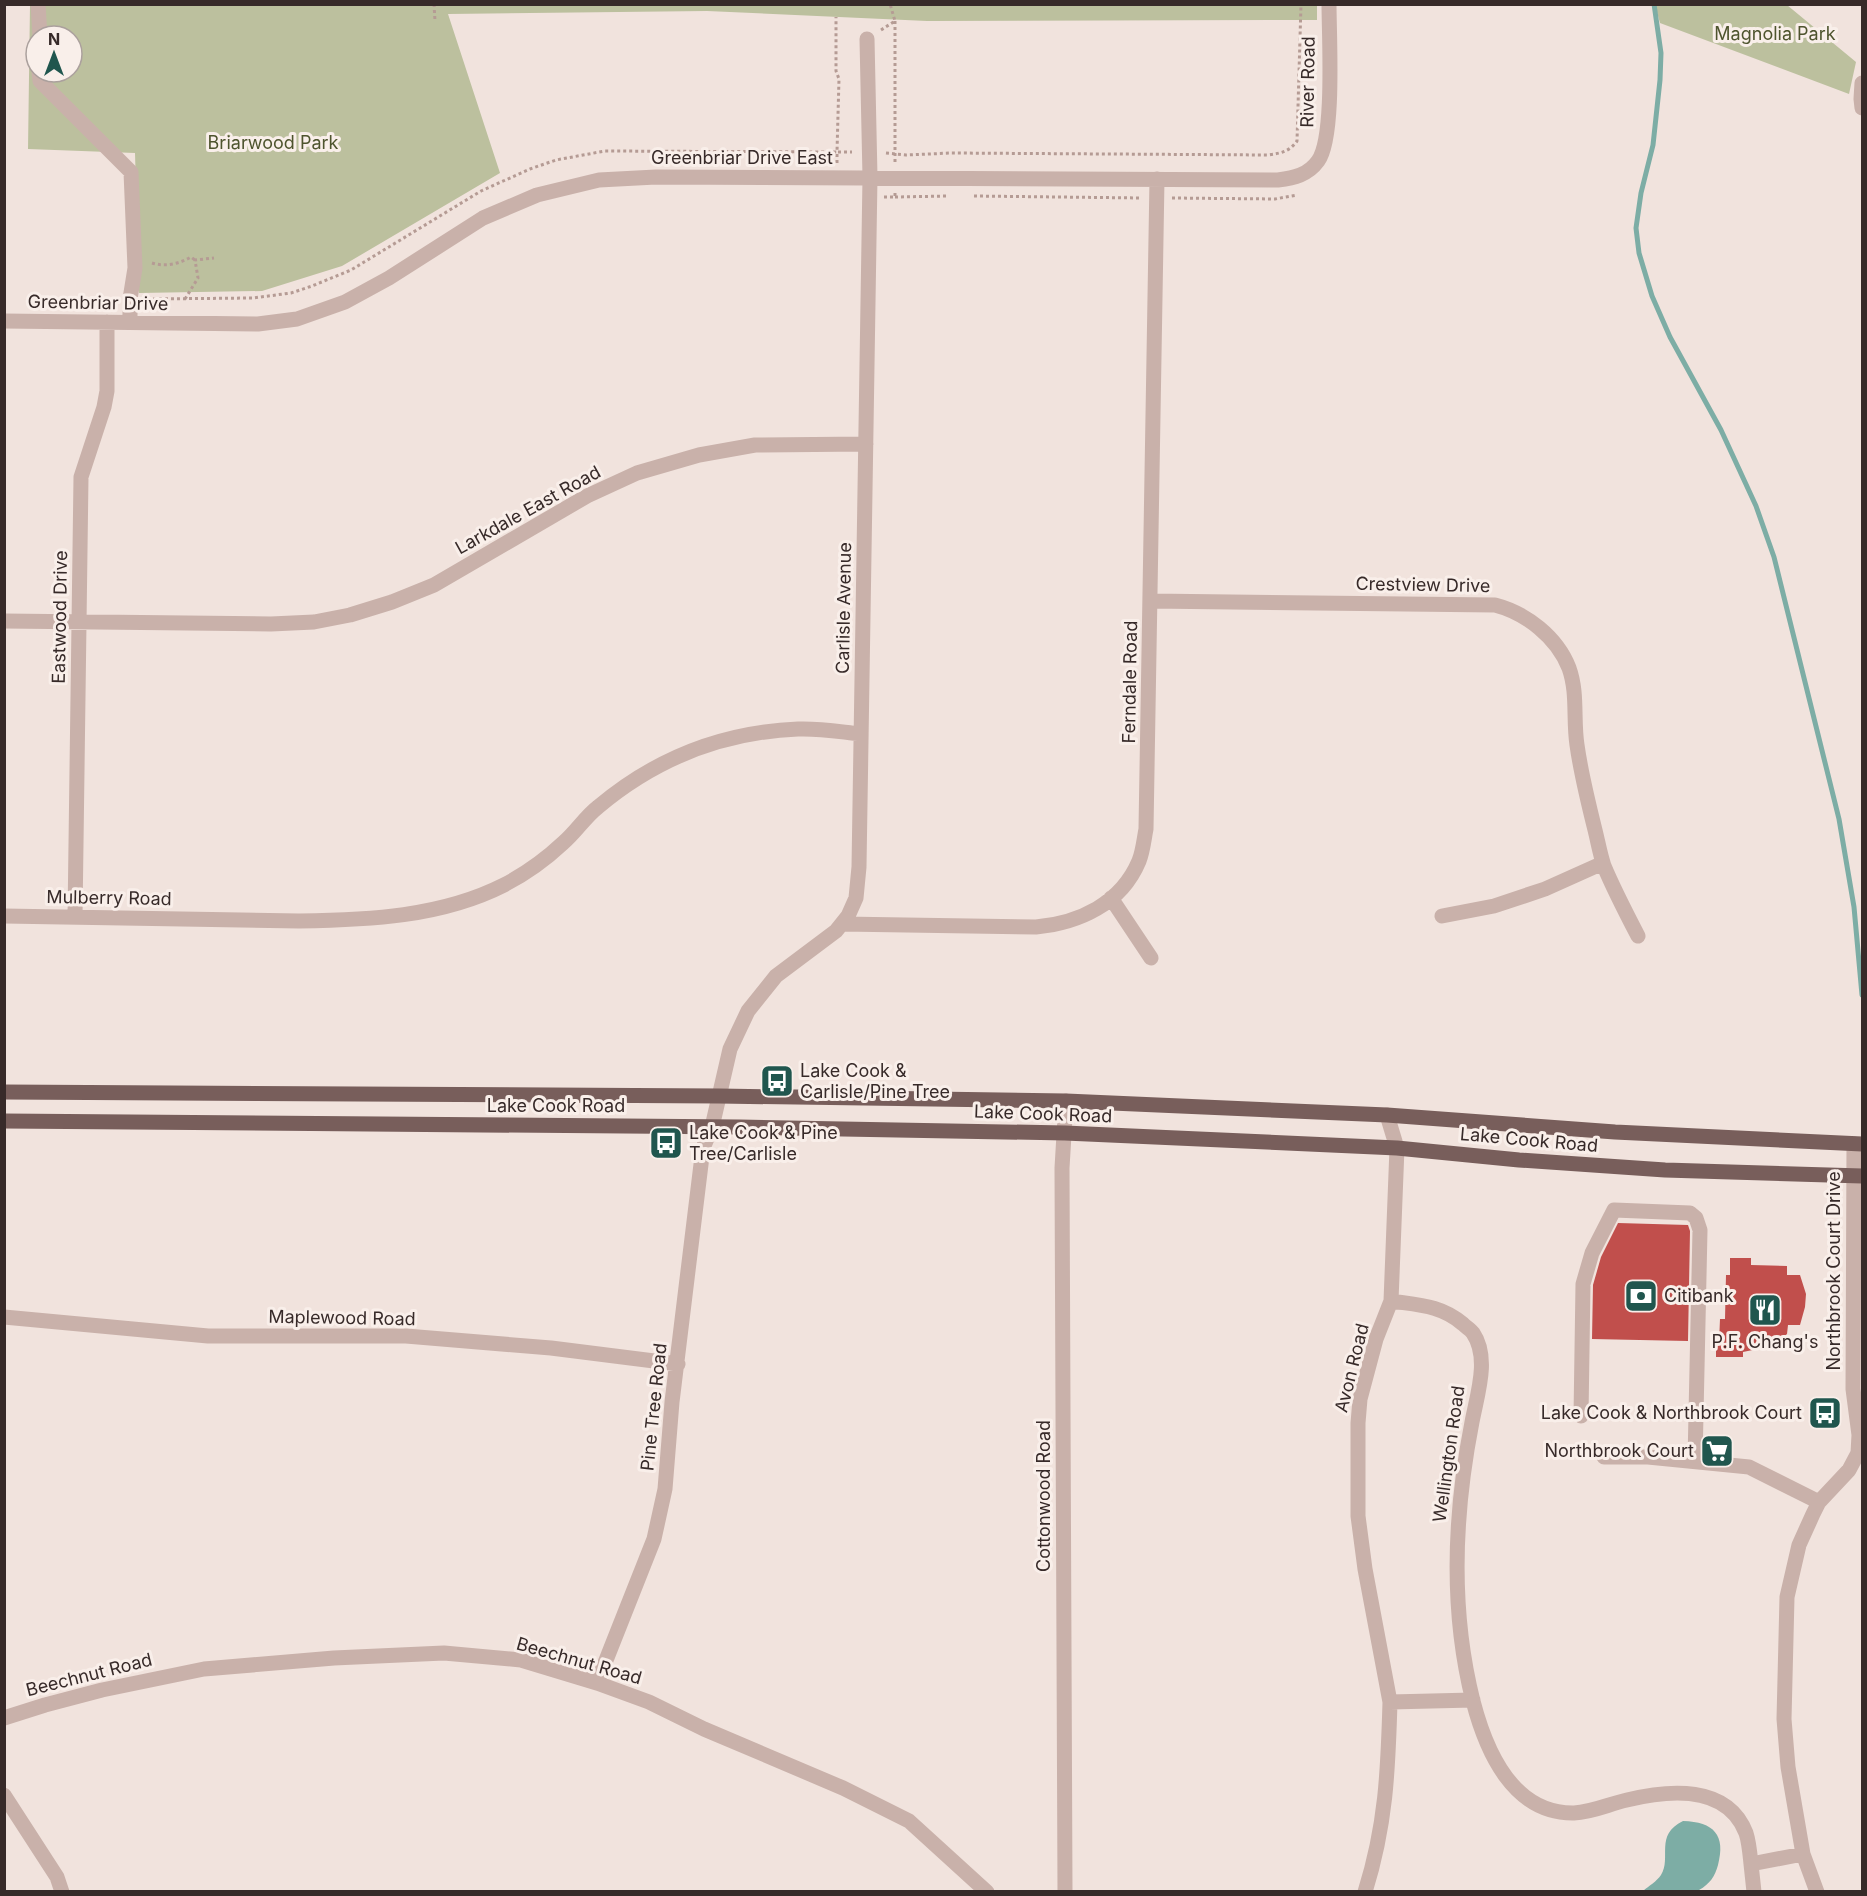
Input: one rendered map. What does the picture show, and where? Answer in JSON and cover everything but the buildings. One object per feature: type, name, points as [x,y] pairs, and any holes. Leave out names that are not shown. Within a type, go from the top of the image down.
[{"type":"main road","name":"Lake Cook Road","points":[[4,1092],[719,1096],[1066,1101],[1387,1115],[1615,1132],[1858,1144]]},
{"type":"main road","name":"Lake Cook Road","points":[[4,1121],[712,1126],[1065,1133],[1397,1148],[1519,1160],[1665,1170],[1858,1176]]},
{"type":"street","points":[[38,4],[39,24]]},
{"type":"street","name":"River Road","points":[[1320,159],[1327,141],[1329,4]]},
{"type":"street","name":"Carlisle Avenue","points":[[712,1126],[730,1049],[748,1011],[776,976],[836,931],[848,916],[856,898],[859,867],[870,177],[867,39]]},
{"type":"street","points":[[1863,83],[1861,99],[1863,108]]},
{"type":"street","points":[[43,84],[131,172],[135,268],[130,299],[130,322]]},
{"type":"street","name":"Greenbriar Drive East","points":[[190,323],[258,324],[297,319],[345,302],[389,278],[483,218],[537,195],[599,180],[656,177],[1286,179],[1295,178],[1311,170],[1320,159]]},
{"type":"street","name":"Ferndale Road","points":[[842,924],[1036,927],[1055,925],[1080,918],[1100,907],[1125,886],[1139,860],[1146,829],[1157,179]]},
{"type":"street","name":"Greenbriar Drive","points":[[4,321],[190,323]]},
{"type":"street","name":"Eastwood Drive","points":[[75,917],[81,477],[106,399],[107,322]]},
{"type":"street","name":"Larkdale East Road","points":[[4,621],[314,622],[350,615],[392,602],[434,585],[587,496],[637,473],[699,455],[755,445],[866,444]]},
{"type":"street","name":"Crestview Drive","points":[[1151,601],[1495,605],[1512,610],[1526,618],[1560,651],[1569,668],[1575,690],[1577,743],[1587,799],[1603,863],[1638,936]]},
{"type":"street","name":"Mulberry Road","points":[[4,916],[345,921],[400,916],[454,904],[504,885],[536,865],[564,842],[596,808],[629,782],[670,759],[713,742],[757,732],[800,729],[861,734]]},
{"type":"street","points":[[1442,916],[1505,902],[1545,889],[1603,863]]},
{"type":"street","points":[[1111,898],[1151,958]]},
{"type":"street","name":"Cottonwood Road","points":[[1065,1892],[1062,1168],[1066,1101]]},
{"type":"street","name":"Avon Road","points":[[1365,1892],[1383,1821],[1388,1778],[1390,1702],[1359,1526],[1358,1451],[1360,1400],[1376,1339],[1391,1301],[1397,1148],[1387,1115]]},
{"type":"street","name":"Pine Tree Road","points":[[597,1683],[654,1539],[665,1489],[672,1402],[703,1148],[712,1126]]},
{"type":"street","name":"Northbrook Court Drive","points":[[1817,1892],[1803,1854],[1788,1767],[1784,1719],[1787,1597],[1799,1545],[1820,1502],[1849,1470],[1858,1453],[1861,1435],[1853,1389],[1858,1144]]},
{"type":"street","points":[[1581,1416],[1583,1284],[1592,1253],[1614,1210],[1690,1213],[1696,1218],[1700,1230],[1695,1461]]},
{"type":"street","name":"Wellington Road","points":[[1391,1301],[1437,1308],[1458,1320],[1473,1333],[1480,1353],[1480,1377],[1459,1500],[1457,1550],[1463,1643],[1473,1700],[1490,1749],[1505,1778],[1518,1792],[1536,1803],[1553,1810],[1573,1813],[1595,1810],[1625,1800],[1653,1795],[1686,1792],[1706,1796],[1724,1804],[1738,1817],[1746,1834],[1751,1864]]},
{"type":"street","name":"Maplewood Road","points":[[4,1317],[208,1336],[406,1336],[552,1348],[678,1364]]},
{"type":"street","points":[[1604,1457],[1648,1457],[1749,1467],[1820,1502]]},
{"type":"street","name":"Beechnut Road","points":[[4,1718],[102,1690],[204,1669],[334,1658],[444,1653],[521,1660],[597,1683],[649,1702],[704,1729],[843,1788],[909,1821],[987,1892]]},
{"type":"street","points":[[1390,1702],[1473,1700]]},
{"type":"street","points":[[4,1795],[57,1878],[62,1892]]},
{"type":"street","points":[[1754,1892],[1751,1864],[1803,1854]]},
{"type":"path","points":[[434,4],[435,21]]},
{"type":"path","points":[[890,4],[895,21],[895,153],[906,155],[962,153],[1268,155],[1283,153],[1291,149],[1297,141],[1301,4]]},
{"type":"path","points":[[867,39],[895,21]]},
{"type":"path","points":[[135,268],[144,260],[168,265],[191,257],[195,260],[214,258]]},
{"type":"path","points":[[185,299],[198,278],[195,260]]},
{"type":"green space","name":"Briarwood Park","points":[[30,5],[1317,5],[1317,20],[927,21],[707,11],[448,14],[500,173],[342,266],[262,291],[139,293],[135,153],[28,149],[29,84],[84,84],[84,24],[30,24]]},
{"type":"green space","name":"Magnolia Park","points":[[1655,5],[1787,5],[1856,62],[1849,94],[1660,23]]},
{"type":"water","points":[[1683,1821],[1710,1827],[1719,1838],[1720,1855],[1714,1876],[1706,1885],[1695,1891],[1643,1891],[1661,1875],[1665,1861],[1666,1840],[1674,1827]]},
{"type":"waterway","points":[[1654,4],[1661,53],[1660,80],[1653,145],[1641,193],[1636,228],[1639,253],[1652,296],[1670,337],[1721,430],[1756,506],[1774,557],[1839,819],[1854,907],[1862,995]]},
{"type":"place","name":"Lake Cook & Carlisle/Pine Tree","points":[[777,1081]]},
{"type":"place","name":"Lake Cook & Pine Tree/Carlisle","points":[[666,1143]]},
{"type":"place","name":"Citibank","points":[[1641,1296]]},
{"type":"place","name":"P.F. Chang's","points":[[1765,1310]]},
{"type":"place","name":"Lake Cook & Northbrook Court","points":[[1825,1413]]},
{"type":"place","name":"Northbrook Court","points":[[1717,1451]]}]
